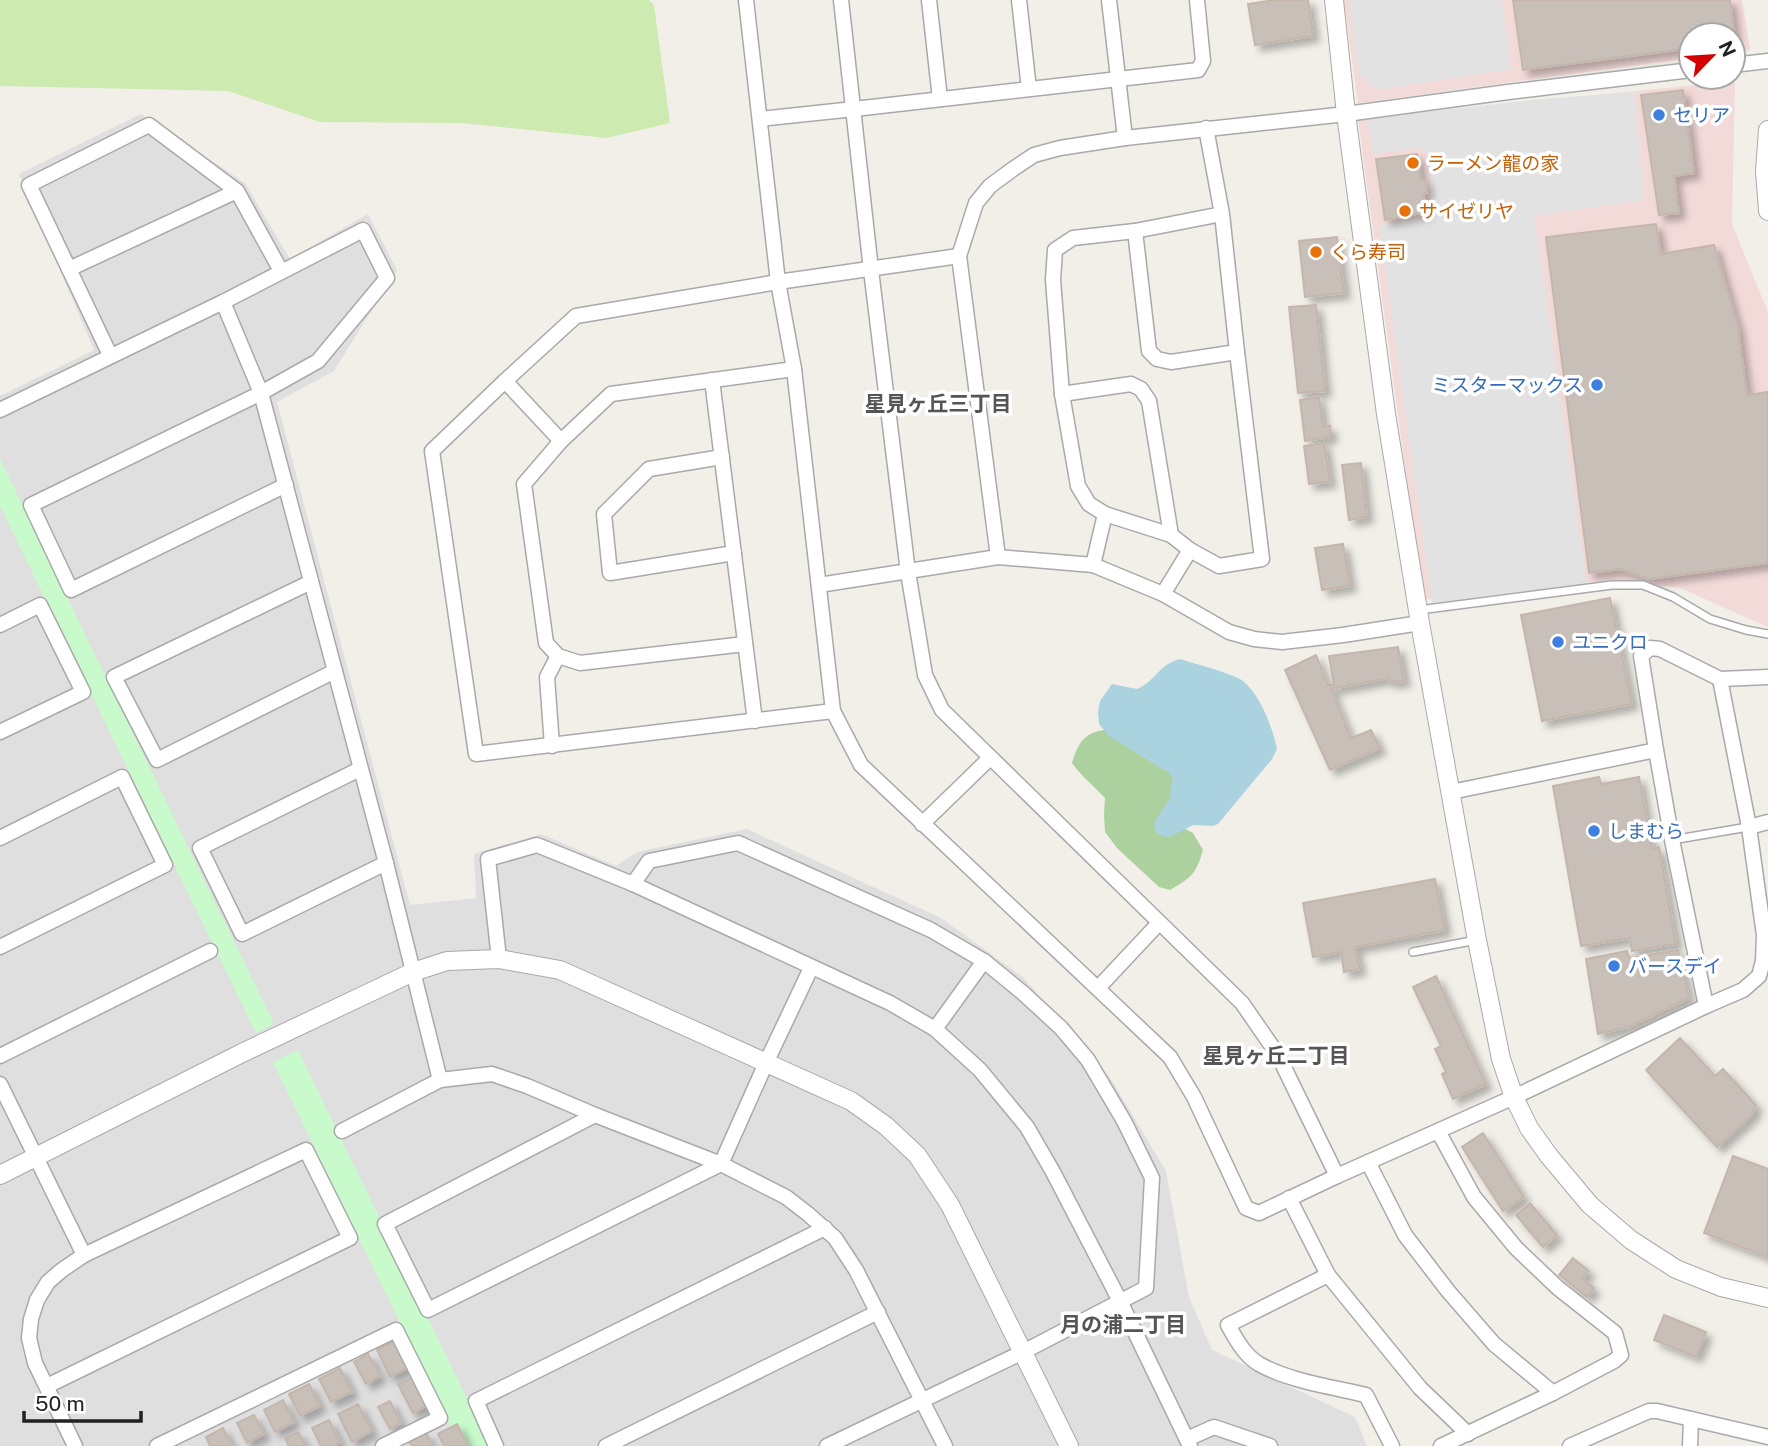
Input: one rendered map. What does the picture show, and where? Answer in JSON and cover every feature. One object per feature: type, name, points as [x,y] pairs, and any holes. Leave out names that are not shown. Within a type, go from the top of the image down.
[{"type":"street","points":[[746,0],[778,282],[794,369],[833,711],[861,765],[1170,1057],[1194,1097],[1246,1208],[1259,1213],[1743,990],[1759,976],[1763,961],[1764,935],[1749,827],[1720,679]]},
{"type":"street","points":[[841,0],[908,572],[925,675],[942,710],[1242,1003],[1278,1055],[1336,1176]]},
{"type":"street","points":[[929,0],[940,99]]},
{"type":"street","points":[[1019,0],[1030,89]]},
{"type":"street","points":[[1109,0],[1125,138]]},
{"type":"street","points":[[760,119],[1198,70],[1203,61],[1197,0]]},
{"type":"street","points":[[1334,0],[1346,114],[1386,414],[1419,616],[1501,1059],[1514,1097],[1529,1128],[1590,1205],[1631,1240],[1676,1269],[1721,1287],[1768,1298]]},
{"type":"street","points":[[1747,63],[1768,61]]},
{"type":"street","points":[[999,557],[959,256],[976,203],[990,186],[1013,169],[1034,155],[1060,148],[1125,138],[1346,114],[1677,72]]},
{"type":"street","points":[[110,355],[29,186],[149,125],[237,191],[281,271]]},
{"type":"street","points":[[1206,128],[1222,214],[1262,559],[1219,566],[1171,535],[1105,514],[1089,504],[1078,486],[1062,394],[1053,280],[1055,250],[1073,237],[1135,232],[1222,214]]},
{"type":"street","points":[[1768,130],[1765,171],[1768,211]]},
{"type":"street","points":[[69,269],[237,191]]},
{"type":"street","points":[[0,410],[223,302],[363,230],[387,278],[318,361],[261,393],[31,505],[71,590],[286,485]]},
{"type":"street","points":[[1135,232],[1149,351],[1157,359],[1171,362],[1237,352]]},
{"type":"street","points":[[833,711],[476,754],[432,451],[576,316],[778,282],[959,256]]},
{"type":"street","points":[[223,302],[261,393],[386,863],[440,1080]]},
{"type":"street","points":[[745,644],[580,663],[558,656],[546,643],[523,484],[561,441],[611,394],[794,369]]},
{"type":"street","points":[[712,380],[755,721]]},
{"type":"street","points":[[505,381],[561,441]]},
{"type":"street","points":[[1062,394],[1131,384],[1141,389],[1149,401],[1171,535]]},
{"type":"street","points":[[722,457],[649,469],[604,514],[610,573],[734,553]]},
{"type":"street","points":[[1093,565],[1105,514]]},
{"type":"street","points":[[1163,594],[1191,550]]},
{"type":"street","points":[[819,585],[999,557],[1093,565],[1163,594],[1229,632],[1254,639],[1282,642],[1343,635],[1419,616]]},
{"type":"street","points":[[311,582],[114,677],[157,760],[335,671]]},
{"type":"street","points":[[0,625],[40,605],[83,692],[0,732]]},
{"type":"street","points":[[1706,1006],[1672,840],[1641,656],[1650,648],[1660,649],[1720,679],[1768,677]]},
{"type":"street","points":[[552,746],[547,677],[558,656]]},
{"type":"street","points":[[1451,792],[1656,750]]},
{"type":"street","points":[[922,824],[990,758]]},
{"type":"street","points":[[360,769],[200,848],[242,934],[386,863]]},
{"type":"street","points":[[0,838],[122,777],[165,865],[0,947]]},
{"type":"street","points":[[1749,827],[1768,822]]},
{"type":"street","points":[[633,884],[649,861],[738,843],[931,930],[984,961],[1061,1028],[1088,1060],[1124,1121],[1152,1178],[1146,1288],[1023,1352],[827,1446]]},
{"type":"street","points":[[499,959],[488,859],[537,845],[633,884],[890,1003],[935,1029],[980,1070],[1027,1127],[1120,1301],[1188,1443],[1214,1427],[1270,1446]]},
{"type":"street","points":[[1098,988],[1159,923]]},
{"type":"street","points":[[0,1056],[210,951]]},
{"type":"street","points":[[0,1175],[242,1053],[412,972],[447,961],[499,959],[560,970],[851,1101],[886,1126],[917,1155],[950,1205],[1069,1446]]},
{"type":"street","points":[[935,1029],[984,961]]},
{"type":"street","points":[[595,1115],[385,1224],[428,1310],[722,1164],[765,1063],[811,968]]},
{"type":"street","points":[[342,1131],[440,1080],[492,1074],[722,1164],[786,1197],[835,1238],[856,1270],[945,1446]]},
{"type":"street","points":[[0,1084],[84,1255]]},
{"type":"street","points":[[1438,1131],[1474,1197],[1516,1248],[1558,1288],[1615,1333],[1620,1355],[1614,1361],[1553,1393],[1441,1446]]},
{"type":"street","points":[[47,1387],[350,1238],[306,1150],[84,1255],[48,1282],[30,1319],[29,1338],[34,1363],[75,1446]]},
{"type":"street","points":[[1368,1162],[1405,1235],[1448,1291],[1494,1344],[1553,1393]]},
{"type":"street","points":[[1289,1198],[1328,1275],[1420,1388],[1468,1434]]},
{"type":"street","points":[[496,1446],[476,1401],[825,1228]]},
{"type":"street","points":[[1328,1275],[1228,1325],[1242,1348],[1257,1363],[1289,1376],[1366,1395],[1392,1446]]},
{"type":"street","points":[[606,1446],[878,1312]]},
{"type":"street","points":[[157,1446],[396,1330],[440,1418],[383,1446]]},
{"type":"street","points":[[1570,1446],[1649,1411],[1657,1410],[1768,1437]]},
{"type":"street","points":[[1690,1446],[1691,1419]]},
{"type":"lane","points":[[1419,616],[1612,585],[1643,585],[1673,597],[1710,619],[1768,634]]},
{"type":"lane","points":[[1672,840],[1749,827]]},
{"type":"lane","points":[[1413,952],[1477,940]]},
{"type":"shaded area","points":[[1344,0],[1742,0],[1745,21],[1677,21],[1677,60],[1358,103]]},
{"type":"shaded area","points":[[1349,0],[1502,0],[1511,69],[1375,90],[1358,73]]},
{"type":"shaded area","points":[[1677,87],[1677,91],[1735,91],[1732,224],[1768,312],[1768,626],[1680,588],[1609,580],[1423,600],[1358,119]]},
{"type":"shaded area","points":[[1634,92],[1644,200],[1534,216],[1587,583],[1432,603],[1379,225],[1434,216],[1425,147],[1373,154],[1368,125],[1373,118],[1532,100]]},
{"type":"shaded area","points":[[141,114],[245,183],[290,259],[368,214],[397,270],[334,371],[277,402],[410,905],[476,898],[474,854],[541,834],[616,866],[637,852],[747,829],[941,918],[1023,977],[1109,1076],[1166,1171],[1189,1297],[1212,1350],[1355,1417],[1367,1446],[0,1446],[0,396],[94,350],[19,174]]},
{"type":"green space","points":[[0,0],[649,0],[654,5],[670,123],[607,138],[462,123],[320,122],[228,91],[0,86]]},
{"type":"green space","points":[[0,459],[274,1024],[256,1033],[0,506]]},
{"type":"green space","points":[[1110,729],[1160,759],[1178,784],[1170,820],[1193,833],[1203,850],[1192,874],[1170,890],[1159,887],[1117,848],[1105,832],[1105,798],[1072,763],[1084,738],[1094,732]]},
{"type":"green space","points":[[298,1050],[490,1446],[460,1446],[273,1062]]},
{"type":"water","points":[[1180,659],[1238,678],[1245,683],[1263,709],[1277,749],[1272,759],[1218,824],[1193,825],[1172,836],[1164,837],[1157,833],[1154,827],[1169,800],[1173,779],[1169,773],[1109,736],[1099,724],[1098,712],[1100,701],[1112,684],[1137,689],[1167,664]]},
{"type":"building","points":[[1274,0],[1308,0],[1313,36],[1255,45],[1248,4]]},
{"type":"building","points":[[1513,0],[1730,0],[1732,21],[1677,21],[1677,50],[1523,70]]},
{"type":"building","points":[[1683,91],[1694,173],[1674,176],[1679,213],[1659,215],[1641,95]]},
{"type":"building","points":[[1417,154],[1421,180],[1425,179],[1427,193],[1423,194],[1426,212],[1385,220],[1376,159]]},
{"type":"building","points":[[1656,224],[1661,254],[1714,245],[1738,328],[1747,395],[1768,392],[1768,563],[1649,579],[1620,569],[1589,573],[1546,237]]},
{"type":"building","points":[[1337,237],[1344,293],[1305,297],[1299,241]]},
{"type":"building","points":[[1316,305],[1325,391],[1298,393],[1289,307]]},
{"type":"building","points":[[1319,397],[1323,427],[1330,426],[1331,437],[1305,441],[1300,400]]},
{"type":"building","points":[[1324,443],[1330,482],[1309,484],[1304,446]]},
{"type":"building","points":[[1361,463],[1367,517],[1349,520],[1342,465]]},
{"type":"building","points":[[1343,544],[1350,586],[1322,590],[1315,548]]},
{"type":"building","points":[[1610,598],[1632,704],[1542,721],[1521,615]]},
{"type":"building","points":[[1398,647],[1404,681],[1389,682],[1388,678],[1331,689],[1351,738],[1371,730],[1380,748],[1330,770],[1285,670],[1316,655],[1328,685],[1334,685],[1329,656]]},
{"type":"building","points":[[1599,777],[1601,784],[1639,777],[1652,849],[1659,847],[1676,944],[1632,951],[1630,938],[1581,946],[1553,786]]},
{"type":"building","points":[[1435,879],[1445,930],[1355,947],[1360,969],[1344,972],[1341,952],[1313,957],[1303,903]]},
{"type":"building","points":[[1678,950],[1689,998],[1628,1027],[1598,1034],[1586,959],[1627,951],[1629,958]]},
{"type":"building","points":[[1436,976],[1486,1084],[1453,1099],[1442,1074],[1446,1072],[1435,1049],[1441,1046],[1413,987]]},
{"type":"building","points":[[1680,1038],[1715,1076],[1723,1069],[1756,1105],[1752,1115],[1717,1147],[1646,1070]]},
{"type":"building","points":[[1483,1133],[1524,1197],[1503,1211],[1462,1147]]},
{"type":"building","points":[[1733,1156],[1768,1169],[1768,1257],[1704,1233]]},
{"type":"building","points":[[1530,1203],[1557,1235],[1543,1247],[1516,1215]]},
{"type":"building","points":[[1573,1258],[1589,1271],[1582,1278],[1594,1288],[1587,1297],[1559,1275]]},
{"type":"building","points":[[1664,1315],[1706,1332],[1696,1357],[1654,1340]]},
{"type":"building","points":[[394,1341],[408,1368],[390,1377],[377,1350]]},
{"type":"building","points":[[368,1354],[380,1376],[366,1384],[354,1362]]},
{"type":"building","points":[[340,1368],[352,1392],[331,1402],[319,1379]]},
{"type":"building","points":[[413,1377],[427,1405],[413,1413],[398,1384]]},
{"type":"building","points":[[309,1384],[320,1406],[300,1416],[289,1394]]},
{"type":"building","points":[[283,1400],[294,1422],[275,1432],[264,1410]]},
{"type":"building","points":[[390,1401],[401,1423],[390,1429],[378,1407]]},
{"type":"building","points":[[358,1404],[372,1431],[352,1442],[338,1414]]},
{"type":"building","points":[[254,1415],[264,1434],[247,1443],[237,1423]]},
{"type":"building","points":[[329,1420],[340,1442],[333,1446],[321,1446],[312,1428]]},
{"type":"building","points":[[457,1424],[468,1446],[444,1446],[438,1434]]},
{"type":"building","points":[[223,1428],[232,1446],[210,1446],[206,1437]]},
{"type":"building","points":[[298,1432],[306,1446],[289,1446],[285,1438]]},
{"type":"building","points":[[426,1433],[433,1446],[412,1446],[409,1442]]},
{"type":"place","name":"セリア","points":[[1659,115]]},
{"type":"place","name":"ラーメン龍の家","points":[[1413,163]]},
{"type":"place","name":"サイゼリヤ","points":[[1405,211]]},
{"type":"place","name":"くら寿司","points":[[1316,252]]},
{"type":"place","name":"ミスターマックス","points":[[1597,385]]},
{"type":"place","name":"ユニクロ","points":[[1558,642]]},
{"type":"place","name":"しまむら","points":[[1594,831]]},
{"type":"place","name":"バースデイ","points":[[1614,966]]},
{"type":"district","name":"星見ヶ丘三丁目","points":[[938,404]]},
{"type":"district","name":"星見ヶ丘二丁目","points":[[1276,1056]]},
{"type":"district","name":"月の浦二丁目","points":[[1123,1325]]}]
